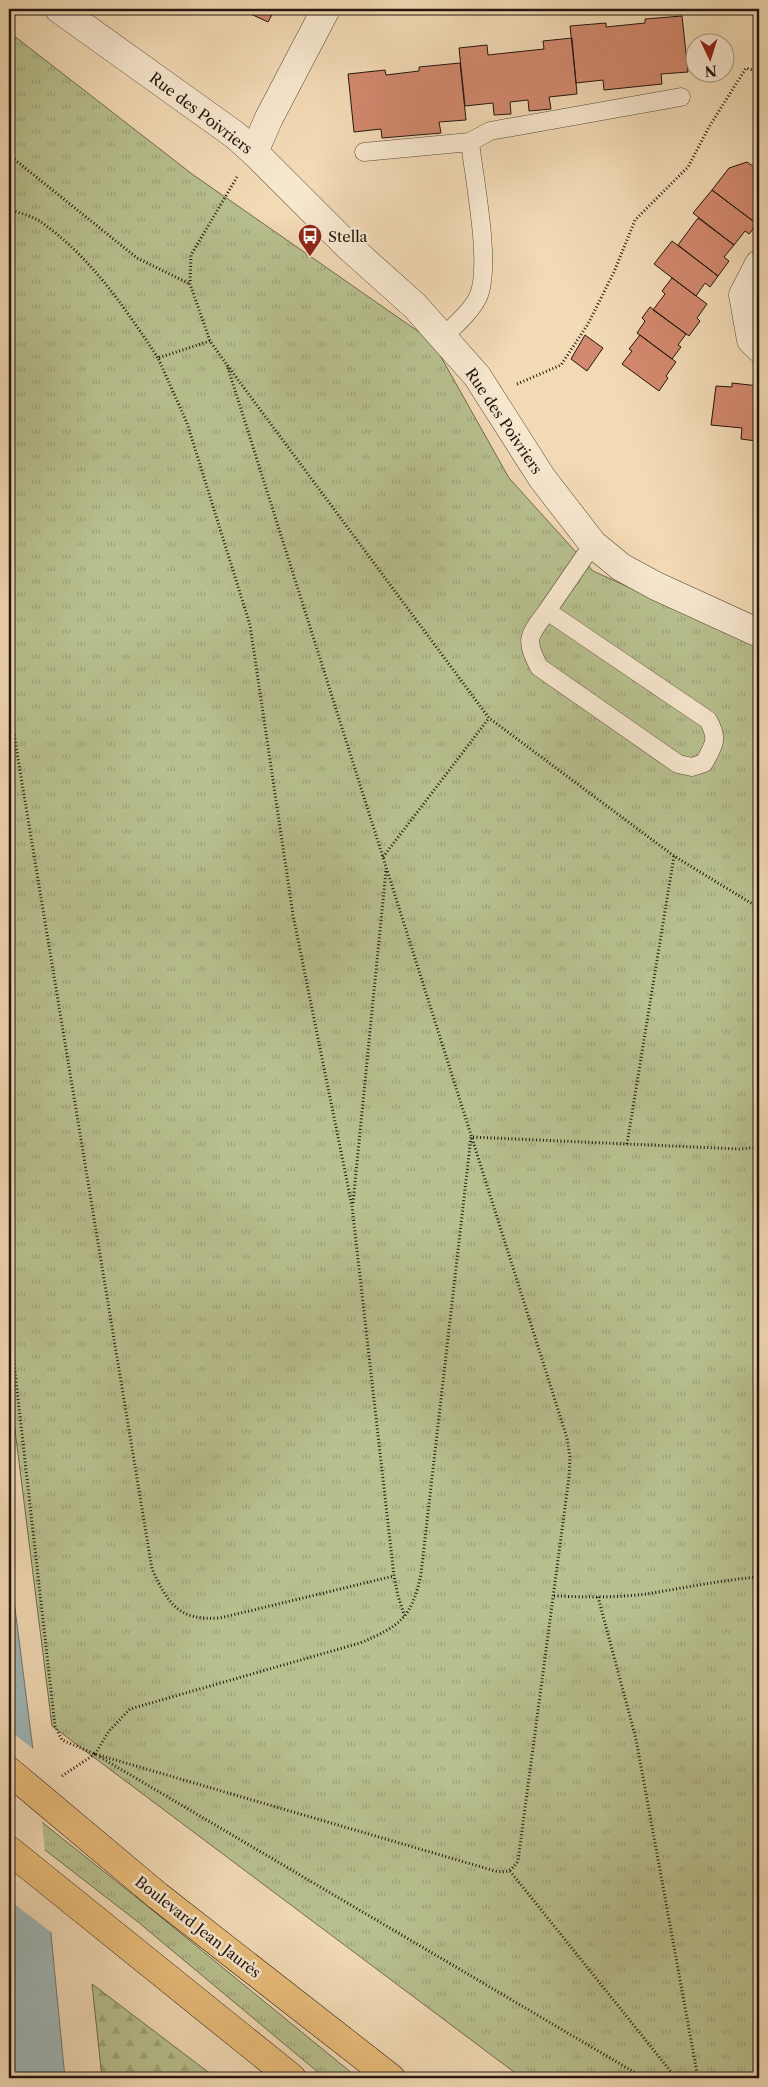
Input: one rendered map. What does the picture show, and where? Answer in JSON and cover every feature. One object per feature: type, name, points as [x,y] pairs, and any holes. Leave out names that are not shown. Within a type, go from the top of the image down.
[{"type":"main road","name":"Boulevard Jean Jaurès","points":[[9,1771],[158,1896],[391,2078]]},
{"type":"main road","points":[[9,1850],[292,2078]]},
{"type":"street","name":"Rue des Poivriers","points":[[59,9],[235,135],[348,246],[415,306],[477,376],[542,478],[593,544],[621,567],[656,586],[759,634]]},
{"type":"street","points":[[254,152],[269,118],[326,9]]},
{"type":"street","points":[[759,264],[743,295],[751,340],[759,348]]},
{"type":"lane","points":[[364,152],[470,142],[490,131],[681,97]]},
{"type":"lane","points":[[443,337],[478,298],[484,280],[484,253],[470,142]]},
{"type":"lane","points":[[546,611],[708,720],[715,732],[714,745],[704,763],[692,767],[678,764],[539,667],[530,645],[530,634],[546,611],[593,544]]},
{"type":"path","points":[[489,395],[561,366],[588,324],[614,272],[635,220],[688,167],[746,68],[759,72]]},
{"type":"path","points":[[254,152],[235,179],[191,255],[190,284],[210,341],[489,718],[674,856],[759,908]]},
{"type":"path","points":[[9,155],[136,258],[190,284]]},
{"type":"path","points":[[9,209],[39,221],[81,256],[122,303],[158,358],[187,423],[250,625],[293,914],[352,1206],[394,1576],[405,1618]]},
{"type":"path","points":[[158,358],[210,341]]},
{"type":"path","points":[[9,1319],[55,1726],[62,1740],[95,1754],[495,1872],[510,1871],[518,1861],[554,1596],[569,1477],[570,1457],[567,1438],[227,365]]},
{"type":"path","points":[[9,704],[152,1569],[164,1594],[183,1614],[204,1620],[220,1618],[394,1576]]},
{"type":"path","points":[[383,857],[489,718]]},
{"type":"path","points":[[627,1144],[674,856]]},
{"type":"path","points":[[352,1206],[386,868]]},
{"type":"path","points":[[471,1137],[739,1149],[759,1147]]},
{"type":"path","points":[[62,1776],[95,1754],[109,1731],[130,1710],[360,1643],[385,1632],[405,1618],[416,1595],[421,1574],[471,1137]]},
{"type":"path","points":[[554,1596],[598,1598],[645,1594],[730,1579],[759,1577]]},
{"type":"path","points":[[598,1598],[636,1739],[698,2078]]},
{"type":"path","points":[[95,1754],[644,2078]]},
{"type":"path","points":[[510,1871],[676,2078]]},
{"type":"green space","points":[[9,32],[192,174],[432,341],[509,478],[593,571],[759,646],[759,2078],[522,2078],[52,1726],[9,1382]]},
{"type":"green space","points":[[9,1796],[358,2078],[325,2078],[138,1922],[9,1822]]},
{"type":"green space","points":[[92,1984],[216,2078],[102,2078]]},
{"type":"water","points":[[9,1561],[33,1750],[65,2078],[9,2078]]},
{"type":"pier","points":[[9,1730],[36,1751],[52,1933],[9,1900]]},
{"type":"building","points":[[240,9],[275,9],[268,22]]},
{"type":"building","points":[[682,16],[686,72],[661,74],[662,84],[604,90],[603,80],[576,83],[570,26],[606,23],[606,27],[645,23],[645,19]]},
{"type":"building","points":[[572,38],[577,94],[549,97],[551,109],[529,111],[528,100],[510,102],[511,114],[494,115],[493,103],[465,106],[459,48],[487,45],[488,55],[544,49],[543,41]]},
{"type":"building","points":[[460,63],[466,120],[439,122],[441,133],[382,138],[381,129],[354,132],[348,74],[385,70],[386,75],[419,71],[419,67]]},
{"type":"building","points":[[759,161],[759,212],[753,221],[712,190],[729,168],[747,162],[754,167]]},
{"type":"building","points":[[712,190],[757,224],[749,234],[745,231],[734,245],[693,213]]},
{"type":"building","points":[[698,218],[734,245],[724,257],[729,261],[718,276],[678,245]]},
{"type":"building","points":[[672,241],[718,276],[710,287],[705,283],[696,296],[654,264]]},
{"type":"building","points":[[672,278],[707,304],[697,318],[700,321],[689,336],[653,310],[665,294],[662,291]]},
{"type":"building","points":[[650,307],[686,334],[678,345],[681,347],[672,359],[637,333],[645,321],[642,318]]},
{"type":"building","points":[[585,335],[603,348],[587,371],[571,359]]},
{"type":"building","points":[[640,335],[676,362],[666,376],[668,378],[659,391],[622,364],[632,351],[629,349]]},
{"type":"building","points":[[732,383],[759,386],[756,441],[741,439],[742,428],[711,425],[716,386],[732,387]]},
{"type":"building","points":[[759,407],[759,441],[756,441]]},
{"type":"place","name":"Stella","points":[[310,257]]}]
